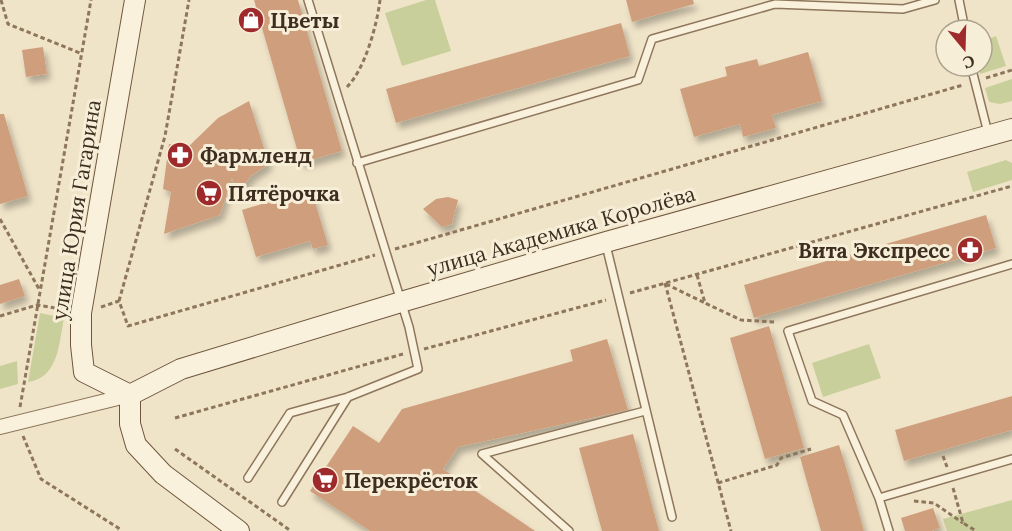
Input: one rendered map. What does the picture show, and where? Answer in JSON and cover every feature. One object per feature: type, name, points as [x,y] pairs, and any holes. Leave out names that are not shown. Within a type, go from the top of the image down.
[{"type":"street","name":"улица Юрия Гагарина","points":[[130,395],[84,372],[81,313],[135,0]]},
{"type":"street","name":"улица Академика Королёва","points":[[130,395],[182,369],[606,242],[1012,129]]},
{"type":"street","points":[[0,427],[130,395],[130,424],[136,445],[163,474],[239,531]]},
{"type":"lane","points":[[248,477],[290,413],[348,397],[418,369],[401,303],[308,0]]},
{"type":"lane","points":[[357,163],[638,80],[652,39],[775,4],[842,3],[903,9],[935,0]]},
{"type":"lane","points":[[959,0],[962,18]]},
{"type":"lane","points":[[973,78],[988,136]]},
{"type":"lane","points":[[606,242],[672,517]]},
{"type":"lane","points":[[889,531],[879,498],[843,415],[813,401],[788,331],[1012,264]]},
{"type":"lane","points":[[282,502],[348,397]]},
{"type":"lane","points":[[569,531],[482,454],[645,411]]},
{"type":"lane","points":[[879,498],[1012,459]]},
{"type":"path","points":[[1,0],[8,24],[80,53]]},
{"type":"path","points":[[91,0],[17,422],[41,478],[120,530]]},
{"type":"path","points":[[119,301],[165,136],[189,0]]},
{"type":"path","points":[[338,97],[353,82],[361,65],[372,36],[380,0]]},
{"type":"path","points":[[128,326],[1012,70]]},
{"type":"path","points":[[175,418],[1012,186]]},
{"type":"path","points":[[0,219],[39,291]]},
{"type":"path","points":[[697,275],[705,303]]},
{"type":"path","points":[[665,283],[741,320],[774,322]]},
{"type":"path","points":[[665,283],[730,531]]},
{"type":"path","points":[[0,316],[37,305]]},
{"type":"path","points":[[175,449],[291,531]]},
{"type":"path","points":[[718,483],[777,465],[781,458],[810,449]]},
{"type":"path","points":[[943,456],[963,523]]},
{"type":"path","points":[[912,501],[934,503],[976,531]]},
{"type":"green space","points":[[426,0],[435,0],[451,51],[402,66],[385,13]]},
{"type":"green space","points":[[996,36],[1006,66],[994,70],[994,37]]},
{"type":"green space","points":[[1012,79],[1012,101],[1000,104],[989,102],[985,88]]},
{"type":"green space","points":[[1006,160],[1012,163],[1012,180],[973,192],[967,172]]},
{"type":"green space","points":[[40,313],[64,318],[61,338],[56,358],[46,374],[28,382]]},
{"type":"green space","points":[[869,344],[881,378],[823,397],[812,363]]},
{"type":"green space","points":[[17,361],[18,384],[0,389],[0,366]]},
{"type":"green space","points":[[1012,500],[1012,531],[947,531],[943,519]]},
{"type":"building","points":[[254,0],[298,0],[342,151],[301,163]]},
{"type":"building","points":[[626,0],[693,0],[694,4],[632,22]]},
{"type":"building","points":[[621,23],[630,56],[396,123],[386,89]]},
{"type":"building","points":[[43,47],[47,74],[26,77],[22,50]]},
{"type":"building","points":[[808,52],[822,101],[772,115],[776,128],[743,137],[740,124],[694,137],[680,89],[727,76],[725,67],[757,59],[759,66]]},
{"type":"building","points":[[249,101],[269,164],[251,176],[237,194],[232,178],[220,215],[164,234],[171,192],[163,189],[169,144],[188,147],[218,118]]},
{"type":"building","points":[[0,114],[4,114],[28,196],[0,204]]},
{"type":"building","points":[[311,189],[328,245],[313,249],[310,241],[256,257],[242,210]]},
{"type":"building","points":[[448,197],[458,200],[452,224],[442,227],[423,209],[436,199]]},
{"type":"building","points":[[986,215],[996,248],[754,318],[744,285]]},
{"type":"building","points":[[19,279],[25,296],[0,304],[0,285]]},
{"type":"building","points":[[769,326],[804,448],[765,459],[730,338]]},
{"type":"building","points":[[607,339],[628,410],[458,447],[443,469],[535,531],[370,531],[310,491],[353,426],[379,443],[402,409],[573,361],[570,350]]},
{"type":"building","points":[[1012,396],[1012,430],[904,461],[895,430]]},
{"type":"building","points":[[633,434],[659,531],[602,531],[579,448]]},
{"type":"building","points":[[839,445],[864,531],[821,531],[800,457]]},
{"type":"building","points":[[933,508],[940,528],[931,531],[905,531],[901,518]]},
{"type":"place","name":"Цветы","points":[[251,20]]},
{"type":"place","name":"Фармленд","points":[[180,155]]},
{"type":"place","name":"Пятёрочка","points":[[209,193]]},
{"type":"place","name":"Вита Экспресс","points":[[970,250]]},
{"type":"place","name":"Перекрёсток","points":[[325,480]]}]
